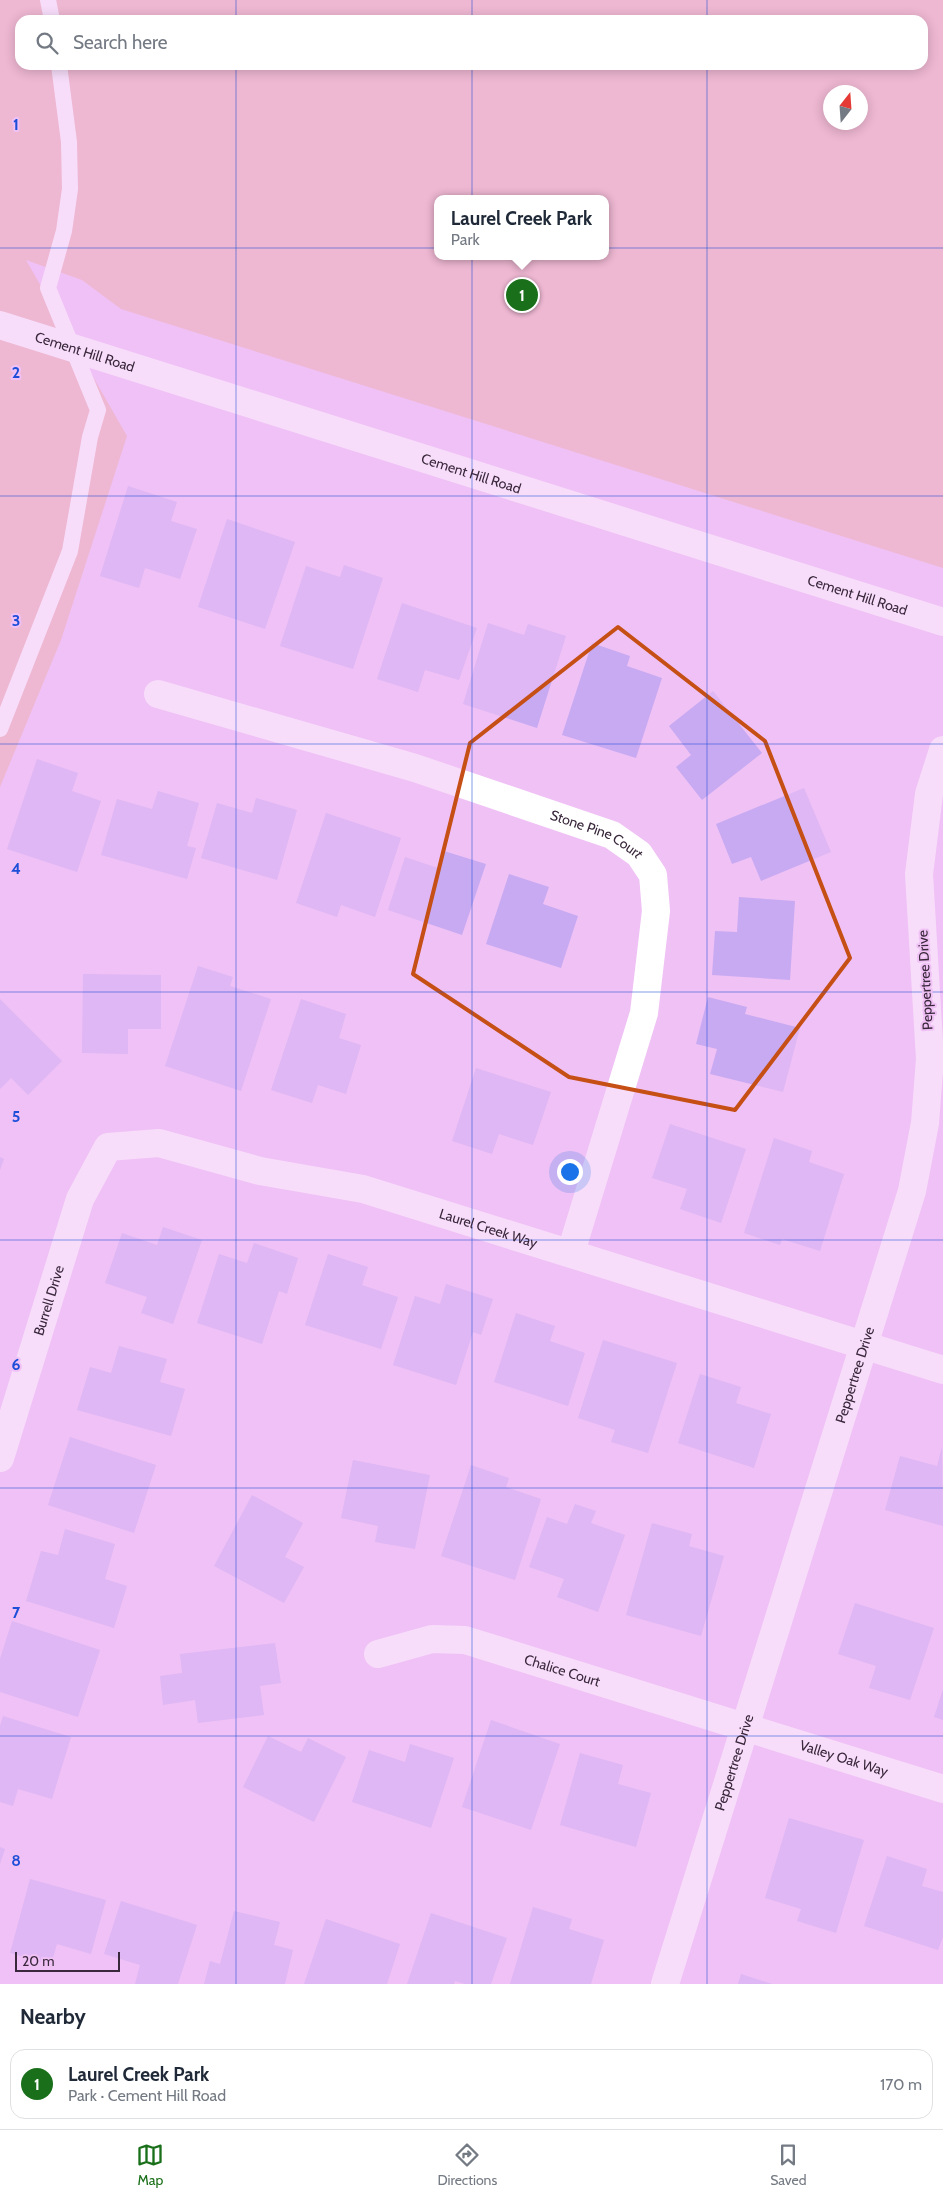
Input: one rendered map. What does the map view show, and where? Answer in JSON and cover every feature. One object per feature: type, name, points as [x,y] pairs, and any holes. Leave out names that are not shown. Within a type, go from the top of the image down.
[{"type":"street","name":"Cement Hill Road","points":[[0,325],[943,622]]},
{"type":"street","name":"Stone Pine Court","points":[[158,694],[415,768],[612,835],[639,854],[653,875],[656,912],[644,1013],[571,1252]]},
{"type":"street","name":"Peppertree Drive","points":[[665,1984],[912,1191],[925,1123],[930,1058],[919,874],[929,794],[943,750]]},
{"type":"street","name":"Laurel Creek Way","points":[[108,1147],[159,1143],[260,1171],[363,1189],[571,1252],[943,1370]]},
{"type":"street","name":"Burrell Drive","points":[[0,1458],[80,1199],[108,1147]]},
{"type":"street","name":"Chalice Court","points":[[378,1654],[432,1639],[464,1640],[746,1728]]},
{"type":"street","name":"Valley Oak Way","points":[[746,1728],[943,1789]]},
{"type":"lane","points":[[48,0],[51,15]]},
{"type":"lane","points":[[0,729],[70,551],[90,437],[98,410],[48,288],[64,231],[70,189],[69,142],[60,70]]},
{"type":"highlighted area","points":[[618,627],[765,741],[850,958],[735,1110],[569,1077],[413,974],[470,743]]},
{"type":"shaded area","points":[[0,0],[943,0],[943,568],[121,309],[82,280],[26,260],[127,436],[61,640],[0,787]]},
{"type":"building","points":[[128,486],[177,502],[171,521],[197,529],[180,579],[145,568],[139,588],[100,576]]},
{"type":"building","points":[[227,519],[295,542],[265,629],[198,607]]},
{"type":"building","points":[[344,565],[383,578],[353,669],[280,646],[306,566],[340,577]]},
{"type":"building","points":[[402,603],[477,628],[459,680],[425,670],[418,692],[377,679]]},
{"type":"building","points":[[488,623],[524,635],[528,624],[566,636],[537,728],[463,704]]},
{"type":"building","points":[[592,643],[630,656],[627,666],[662,678],[636,758],[562,735]]},
{"type":"building","points":[[713,691],[762,753],[702,800],[676,767],[691,755],[669,726]]},
{"type":"building","points":[[37,759],[78,773],[72,791],[101,801],[77,872],[7,849]]},
{"type":"building","points":[[804,788],[831,852],[761,881],[751,857],[732,864],[716,824]]},
{"type":"building","points":[[158,791],[199,803],[187,846],[196,848],[187,879],[101,855],[117,799],[152,809]]},
{"type":"building","points":[[256,798],[297,810],[277,880],[201,858],[217,803],[252,813]]},
{"type":"building","points":[[326,813],[401,838],[375,917],[341,905],[337,917],[296,903]]},
{"type":"building","points":[[444,851],[486,864],[462,935],[388,910],[405,857],[438,868]]},
{"type":"building","points":[[509,874],[549,887],[543,904],[578,916],[561,968],[486,944]]},
{"type":"building","points":[[739,897],[795,901],[790,980],[712,975],[715,931],[737,932]]},
{"type":"building","points":[[198,966],[233,977],[230,986],[271,999],[241,1091],[165,1066]]},
{"type":"building","points":[[83,974],[161,975],[161,1029],[128,1029],[128,1054],[82,1053]]},
{"type":"building","points":[[708,997],[747,1007],[745,1014],[800,1028],[783,1092],[710,1074],[717,1049],[696,1044]]},
{"type":"building","points":[[0,999],[62,1061],[28,1095],[11,1078],[0,1089]]},
{"type":"building","points":[[301,999],[346,1014],[339,1038],[361,1045],[346,1094],[318,1085],[312,1103],[271,1090]]},
{"type":"building","points":[[476,1068],[551,1092],[533,1145],[499,1134],[492,1154],[452,1141]]},
{"type":"building","points":[[670,1124],[746,1149],[721,1223],[680,1209],[687,1189],[652,1178]]},
{"type":"building","points":[[774,1138],[812,1151],[809,1162],[844,1174],[820,1251],[782,1239],[780,1245],[744,1233]]},
{"type":"building","points":[[0,1157],[4,1159],[0,1170]]},
{"type":"building","points":[[163,1227],[202,1240],[173,1324],[141,1313],[147,1297],[105,1283],[122,1233],[157,1245]]},
{"type":"building","points":[[254,1243],[298,1258],[287,1294],[279,1291],[262,1344],[197,1323],[219,1254],[247,1263]]},
{"type":"building","points":[[328,1254],[368,1267],[362,1285],[398,1297],[381,1349],[305,1325]]},
{"type":"building","points":[[446,1284],[493,1299],[481,1335],[473,1332],[456,1385],[393,1365],[415,1296],[440,1304]]},
{"type":"building","points":[[516,1313],[555,1326],[550,1341],[585,1353],[568,1406],[494,1382]]},
{"type":"building","points":[[603,1340],[677,1363],[648,1453],[611,1442],[615,1430],[578,1418]]},
{"type":"building","points":[[119,1346],[167,1359],[160,1382],[185,1389],[171,1436],[77,1410],[90,1367],[111,1373]]},
{"type":"building","points":[[700,1374],[741,1387],[736,1403],[771,1414],[754,1468],[678,1443]]},
{"type":"building","points":[[70,1437],[156,1465],[134,1533],[48,1505]]},
{"type":"building","points":[[942,1447],[943,1526],[885,1510],[900,1456],[937,1466]]},
{"type":"building","points":[[353,1460],[430,1475],[415,1549],[375,1542],[378,1526],[341,1518]]},
{"type":"building","points":[[471,1465],[509,1478],[506,1487],[541,1499],[515,1580],[441,1556]]},
{"type":"building","points":[[252,1495],[303,1523],[285,1557],[304,1567],[284,1603],[214,1566]]},
{"type":"building","points":[[575,1504],[596,1511],[591,1523],[625,1535],[598,1612],[557,1597],[564,1579],[529,1567],[547,1517],[567,1524]]},
{"type":"building","points":[[652,1523],[692,1534],[689,1546],[724,1556],[701,1636],[626,1615]]},
{"type":"building","points":[[65,1529],[115,1544],[105,1579],[127,1586],[114,1628],[26,1601],[41,1551],[58,1555]]},
{"type":"building","points":[[855,1603],[934,1628],[910,1700],[869,1688],[876,1666],[838,1654]]},
{"type":"building","points":[[12,1621],[100,1650],[78,1717],[0,1692],[0,1659]]},
{"type":"building","points":[[275,1643],[281,1683],[260,1686],[264,1715],[198,1723],[195,1700],[163,1705],[160,1676],[182,1673],[180,1654]]},
{"type":"building","points":[[943,1689],[943,1720],[934,1717]]},
{"type":"building","points":[[3,1716],[71,1737],[52,1799],[18,1789],[13,1806],[0,1802],[0,1726]]},
{"type":"building","points":[[491,1720],[560,1744],[531,1830],[462,1807]]},
{"type":"building","points":[[268,1736],[301,1752],[308,1738],[346,1757],[314,1822],[243,1787]]},
{"type":"building","points":[[410,1744],[454,1758],[431,1828],[352,1802],[369,1750],[405,1762]]},
{"type":"building","points":[[580,1753],[623,1765],[618,1784],[651,1793],[636,1847],[560,1825]]},
{"type":"building","points":[[789,1818],[864,1840],[836,1933],[797,1921],[801,1909],[765,1898]]},
{"type":"building","points":[[0,1847],[5,1849],[0,1864]]},
{"type":"building","points":[[887,1856],[927,1869],[922,1886],[943,1892],[943,1937],[938,1950],[864,1926]]},
{"type":"building","points":[[30,1879],[106,1900],[91,1954],[57,1944],[51,1965],[10,1953]]},
{"type":"building","points":[[121,1901],[197,1925],[178,1984],[135,1984],[140,1965],[104,1954]]},
{"type":"building","points":[[533,1907],[572,1919],[569,1929],[604,1940],[591,1984],[510,1984]]},
{"type":"building","points":[[234,1911],[280,1922],[274,1945],[293,1950],[285,1984],[204,1984],[210,1961],[220,1964]]},
{"type":"building","points":[[431,1913],[507,1938],[491,1984],[465,1984],[455,1981],[454,1984],[407,1984]]},
{"type":"building","points":[[326,1919],[400,1944],[387,1984],[304,1984]]},
{"type":"building","points":[[741,1974],[772,1984],[738,1984]]},
{"type":"place","name":"Laurel Creek Park","points":[[522,295]]}]
